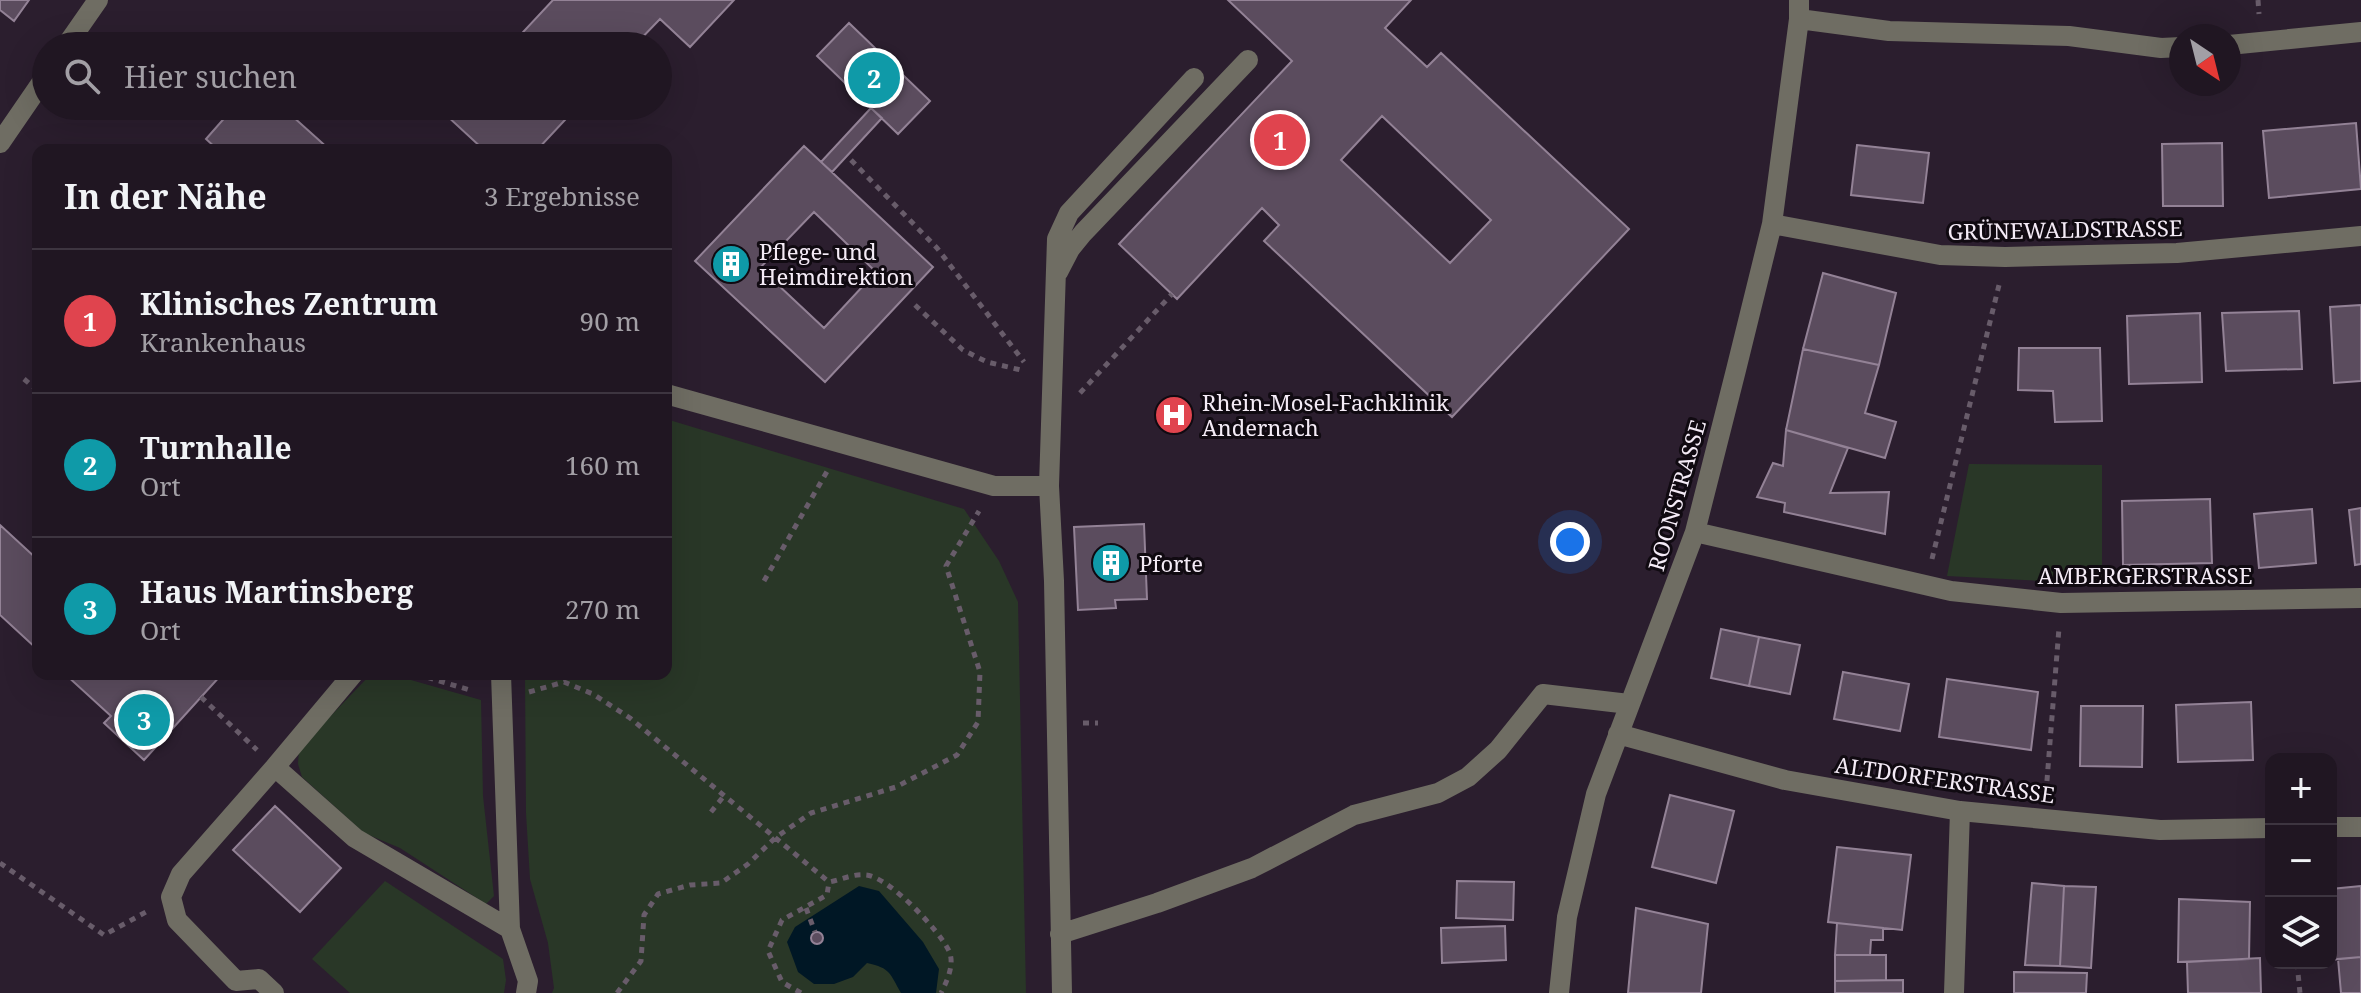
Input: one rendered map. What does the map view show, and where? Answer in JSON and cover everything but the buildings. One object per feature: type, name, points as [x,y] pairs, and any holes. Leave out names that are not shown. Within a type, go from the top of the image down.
[{"type":"street","points":[[76,32],[98,0]]},
{"type":"street","points":[[1799,10],[1889,31],[2069,36],[2169,48]]},
{"type":"street","name":"ROONSTRASSE","points":[[1559,993],[1567,917],[1596,794],[1695,532],[1772,224],[1799,10]]},
{"type":"street","points":[[2241,44],[2361,32]]},
{"type":"street","points":[[1057,276],[1070,249],[1083,233],[1248,60]]},
{"type":"street","points":[[1062,993],[1055,597],[1049,486],[1057,239],[1069,213],[1194,78]]},
{"type":"street","points":[[0,143],[32,96]]},
{"type":"street","name":"GRÜNEWALDSTRASSE","points":[[1772,224],[1940,255],[2005,257],[2177,253],[2361,236]]},
{"type":"street","points":[[672,396],[994,486],[1049,486]]},
{"type":"street","name":"AMBERGERSTRASSE","points":[[1695,532],[1951,591],[2061,603],[2361,598]]},
{"type":"street","points":[[274,993],[259,979],[231,987],[177,920],[171,897],[181,874],[348,680]]},
{"type":"street","points":[[501,680],[510,929],[528,981],[526,993]]},
{"type":"street","points":[[1060,934],[1252,868],[1354,815],[1438,793],[1468,777],[1498,750],[1543,694],[1629,704]]},
{"type":"street","name":"ALTDORFERSTRASSE","points":[[1618,734],[1785,780],[1960,811],[2160,830],[2265,828]]},
{"type":"street","points":[[275,767],[355,838],[510,929]]},
{"type":"street","points":[[1954,993],[1960,811]]},
{"type":"street","points":[[2337,827],[2361,827]]},
{"type":"path","points":[[851,160],[937,248],[1032,372],[987,362],[963,350],[915,305]]},
{"type":"path","points":[[1926,585],[2005,257]]},
{"type":"path","points":[[1053,397],[1077,396],[1172,294]]},
{"type":"path","points":[[24,379],[32,386]]},
{"type":"path","points":[[764,581],[843,445]]},
{"type":"path","points":[[617,993],[641,961],[644,915],[658,894],[690,885],[721,883],[811,813],[896,787],[957,755],[978,722],[980,672],[946,566],[994,486]]},
{"type":"path","points":[[2044,819],[2061,603]]},
{"type":"path","points":[[436,680],[502,700],[564,682],[593,694],[630,718],[829,882]]},
{"type":"path","points":[[201,697],[275,767]]},
{"type":"path","points":[[711,812],[723,797]]},
{"type":"path","points":[[0,863],[104,935],[171,897]]},
{"type":"path","points":[[829,882],[866,874],[891,885],[950,952],[950,973],[941,993]]},
{"type":"path","points":[[801,993],[782,982],[768,951],[782,920],[807,911],[827,895],[829,882]]},
{"type":"path","points":[[807,911],[815,932]]},
{"type":"path","points":[[2298,969],[2300,993]]},
{"type":"green space","points":[[672,421],[964,509],[999,561],[1018,602],[1026,993],[552,993],[548,943],[530,879],[525,680],[672,680]]},
{"type":"green space","points":[[1969,464],[2102,465],[2102,584],[1947,576]]},
{"type":"green space","points":[[365,680],[411,680],[481,700],[483,796],[494,896],[486,904],[400,848],[364,833],[302,777],[298,764],[299,749]]},
{"type":"green space","points":[[385,881],[503,959],[504,993],[350,993],[312,959]]},
{"type":"water","points":[[859,886],[879,891],[923,942],[939,969],[936,993],[901,993],[892,976],[867,963],[853,977],[834,984],[814,984],[798,972],[787,942],[795,927]]},
{"type":"place","name":"Turnhalle","points":[[874,78]]},
{"type":"place","name":"Klinisches Zentrum","points":[[1280,140]]},
{"type":"place","name":"Pflege- und Heimdirektion","points":[[731,264]]},
{"type":"place","name":"Rhein-Mosel-Fachklinik Andernach","points":[[1174,415]]},
{"type":"place","name":"Pforte","points":[[1111,563]]},
{"type":"place","name":"Haus Martinsberg","points":[[144,720]]}]
